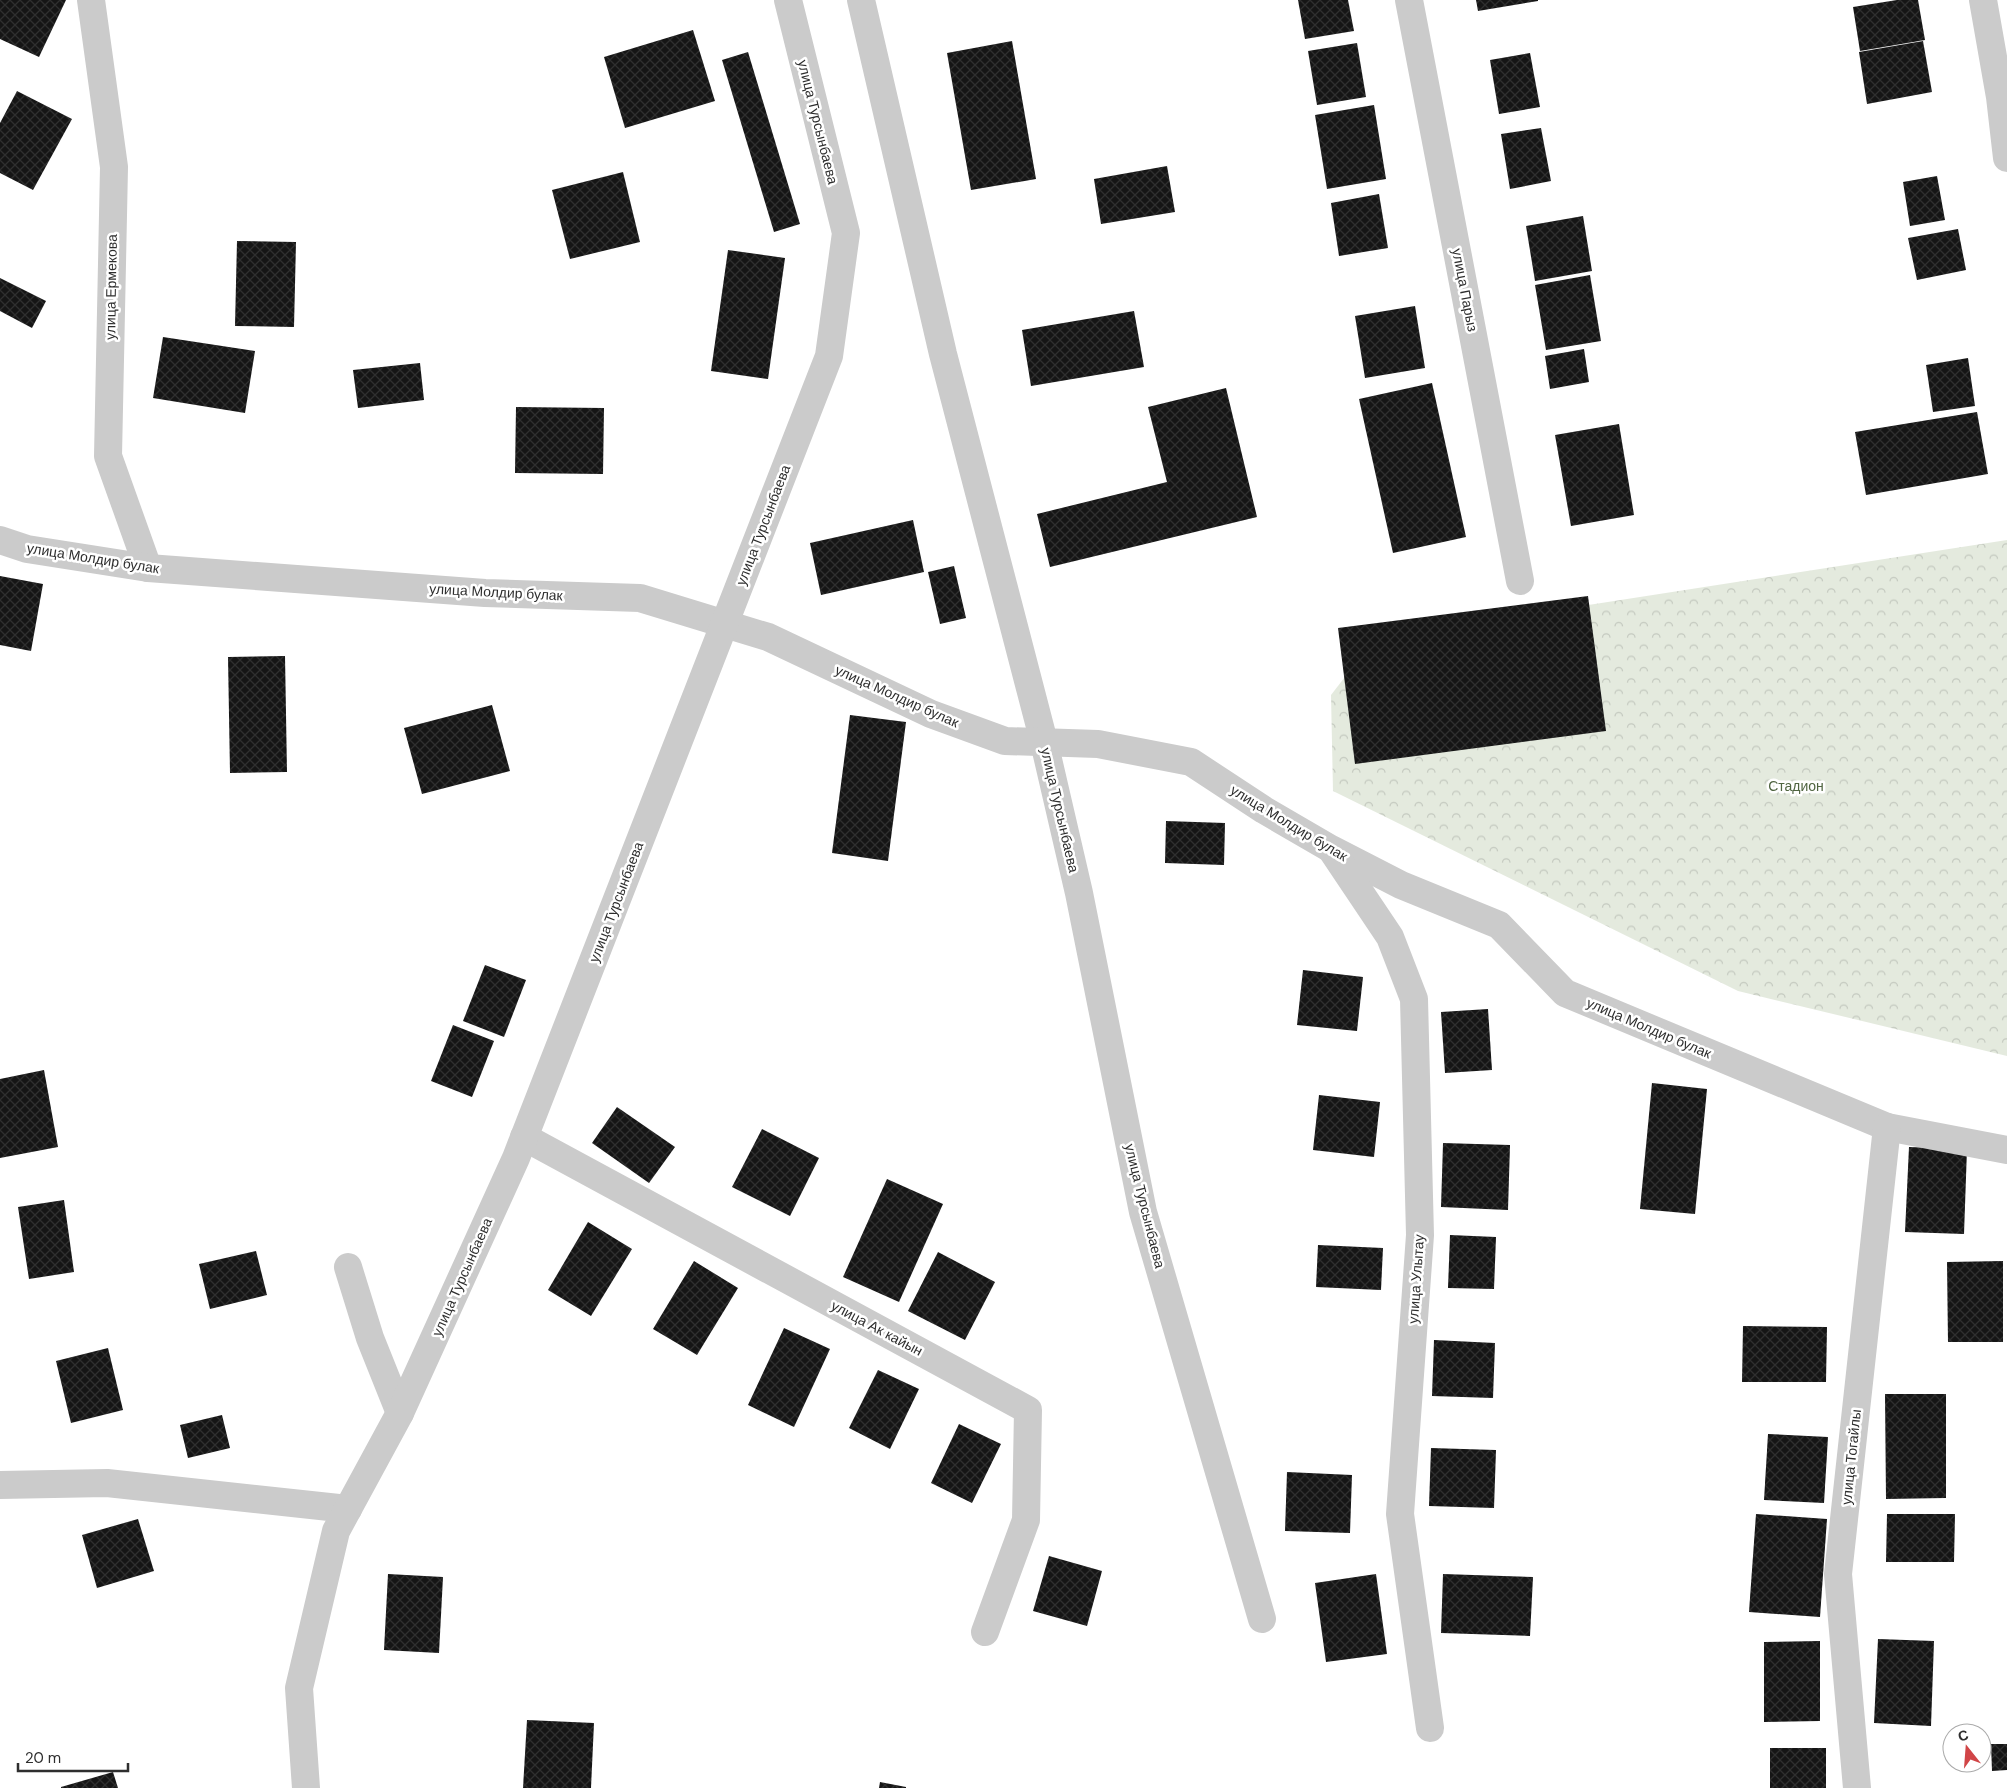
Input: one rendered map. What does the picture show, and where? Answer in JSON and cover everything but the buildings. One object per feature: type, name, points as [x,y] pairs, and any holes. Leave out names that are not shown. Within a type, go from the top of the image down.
[{"type":"street","name":"улица Ермекова","points":[[91,0],[114,167],[108,456],[148,568]]},
{"type":"street","name":"улица Турсынбаева","points":[[306,1788],[299,1688],[336,1531],[400,1413],[524,1137],[829,356],[846,233],[788,0]]},
{"type":"street","name":"улица Турсынбаева","points":[[861,0],[943,354],[1044,742],[1079,893],[1143,1212],[1262,1619]]},
{"type":"street","name":"улица Парыз","points":[[1409,0],[1520,581]]},
{"type":"street","points":[[1983,0],[2004,97],[2007,158]]},
{"type":"street","name":"улица Молдир булак","points":[[0,540],[27,549],[148,568],[486,593],[640,598],[768,637],[931,714],[1005,741],[1098,744],[1191,762],[1264,810],[1331,849],[1401,886],[1499,925],[1565,993],[1887,1127],[2007,1150]]},
{"type":"street","name":"улица Улытау","points":[[1331,849],[1390,936],[1414,999],[1420,1235],[1400,1514],[1430,1728]]},
{"type":"street","name":"улица Тогайлы","points":[[1857,1788],[1838,1574],[1887,1127]]},
{"type":"street","name":"улица Ак кайын","points":[[524,1137],[1028,1410],[1026,1520],[985,1632]]},
{"type":"street","points":[[348,1267],[370,1338],[400,1413]]},
{"type":"street","points":[[0,1485],[108,1483],[348,1508]]},
{"type":"green space","name":"Стадион","points":[[2007,540],[2007,1056],[1738,991],[1333,791],[1331,695],[1375,638]]}]
